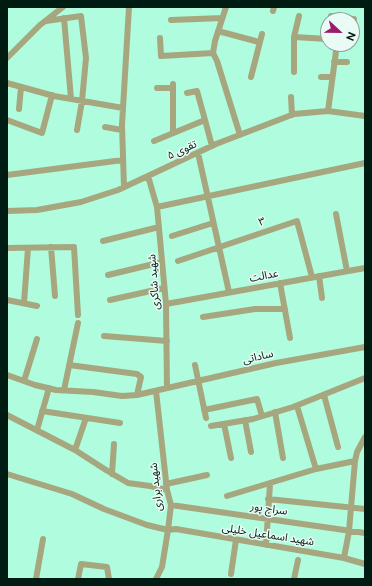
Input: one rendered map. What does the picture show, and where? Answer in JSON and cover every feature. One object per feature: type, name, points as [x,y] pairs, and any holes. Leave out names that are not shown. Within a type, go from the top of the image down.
[{"type":"street","points":[[7,58],[63,7]]},
{"type":"street","points":[[124,187],[122,130],[129,7]]},
{"type":"street","points":[[226,7],[213,53],[217,61],[240,135]]},
{"type":"street","points":[[46,21],[81,16],[86,58],[82,101],[77,130]]},
{"type":"street","points":[[294,72],[294,37],[299,16]]},
{"type":"street","points":[[64,18],[71,99]]},
{"type":"street","points":[[171,20],[222,18]]},
{"type":"street","points":[[218,31],[259,42]]},
{"type":"street","points":[[251,77],[262,34]]},
{"type":"street","points":[[294,37],[320,39]]},
{"type":"street","points":[[160,38],[161,56],[213,53]]},
{"type":"street","points":[[328,111],[336,52]]},
{"type":"street","points":[[334,62],[347,62]]},
{"type":"street","points":[[322,77],[332,77]]},
{"type":"street","points":[[7,83],[52,95],[123,108]]},
{"type":"street","points":[[157,88],[173,86],[173,133]]},
{"type":"street","points":[[19,109],[21,87]]},
{"type":"street","points":[[187,93],[197,91],[212,146]]},
{"type":"street","points":[[7,120],[42,133],[52,95]]},
{"type":"street","points":[[291,97],[292,115]]},
{"type":"street","name":"تقوی ۵","points":[[7,211],[37,210],[81,202],[124,187],[212,146],[292,115],[328,111],[365,116]]},
{"type":"street","points":[[154,141],[205,120]]},
{"type":"street","points":[[105,127],[122,130]]},
{"type":"street","points":[[198,153],[229,292]]},
{"type":"street","points":[[7,175],[123,160]]},
{"type":"street","points":[[157,207],[365,163]]},
{"type":"street","name":"شهید شاکری","points":[[148,176],[157,207],[166,304],[167,388]]},
{"type":"street","points":[[336,214],[347,271]]},
{"type":"street","name":"۳","points":[[178,261],[297,221],[312,277]]},
{"type":"street","points":[[172,236],[213,223]]},
{"type":"street","points":[[103,241],[159,227]]},
{"type":"street","points":[[7,248],[74,247],[78,315]]},
{"type":"street","points":[[24,304],[28,248]]},
{"type":"street","points":[[51,248],[55,296]]},
{"type":"street","points":[[108,275],[162,262]]},
{"type":"street","name":"عدالت","points":[[166,304],[365,268]]},
{"type":"street","points":[[319,276],[322,298]]},
{"type":"street","points":[[280,283],[290,338]]},
{"type":"street","points":[[110,300],[164,288]]},
{"type":"street","points":[[7,300],[37,306]]},
{"type":"street","points":[[204,317],[255,309],[285,309]]},
{"type":"street","points":[[64,390],[78,323]]},
{"type":"street","points":[[104,336],[167,341]]},
{"type":"street","points":[[24,381],[37,339]]},
{"type":"street","name":"ساداتی","points":[[7,375],[49,388],[122,396],[137,395],[276,363],[365,346]]},
{"type":"street","points":[[69,365],[138,374],[141,377],[137,395]]},
{"type":"street","points":[[196,365],[206,418]]},
{"type":"street","points":[[211,426],[245,420],[297,406],[365,378]]},
{"type":"street","points":[[37,430],[49,388]]},
{"type":"street","name":"شهید براری","points":[[156,391],[167,487],[171,505],[162,567],[156,579]]},
{"type":"street","points":[[324,395],[338,447]]},
{"type":"street","points":[[204,410],[257,399],[262,416]]},
{"type":"street","points":[[297,406],[316,469]]},
{"type":"street","points":[[42,411],[120,423]]},
{"type":"street","points":[[275,412],[283,458]]},
{"type":"street","points":[[7,415],[75,450],[128,483],[167,487],[207,475]]},
{"type":"street","points":[[75,450],[86,418]]},
{"type":"street","points":[[245,420],[251,452]]},
{"type":"street","points":[[224,424],[231,458]]},
{"type":"street","points":[[344,558],[349,531],[355,461],[365,437]]},
{"type":"street","points":[[112,474],[114,444]]},
{"type":"street","points":[[227,496],[316,469],[355,461]]},
{"type":"street","name":"شهید اسماعیل خلیلی","points":[[7,474],[72,494],[104,509],[147,525],[168,530],[176,529],[344,558],[365,564]]},
{"type":"street","points":[[266,545],[270,484]]},
{"type":"street","points":[[268,499],[365,509]]},
{"type":"street","name":"سراج پور","points":[[171,505],[365,533]]},
{"type":"street","points":[[36,579],[43,539]]},
{"type":"street","points":[[231,574],[236,540]]},
{"type":"street","points":[[294,579],[298,560]]},
{"type":"street","points":[[78,579],[81,564],[107,567],[108,579]]}]
